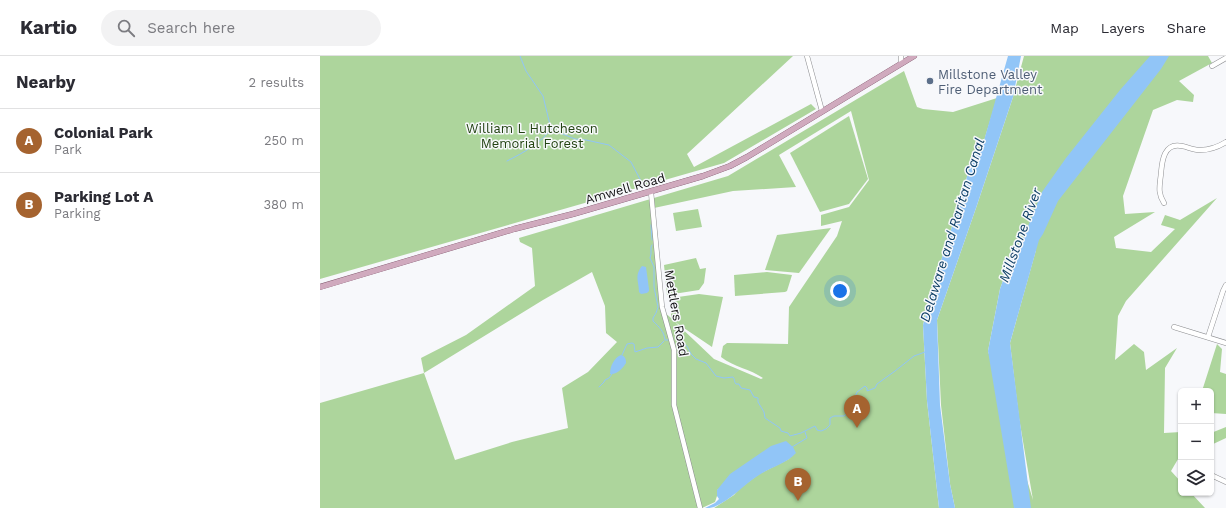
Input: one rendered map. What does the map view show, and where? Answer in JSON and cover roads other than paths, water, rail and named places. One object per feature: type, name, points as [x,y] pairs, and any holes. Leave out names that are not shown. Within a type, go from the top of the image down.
[{"type":"main road","name":"Amwell Road","points":[[320,287],[514,229],[651,192],[730,166],[914,56]]},
{"type":"street","points":[[807,56],[822,111]]},
{"type":"street","points":[[901,56],[901,63]]},
{"type":"street","points":[[1212,66],[1226,58]]},
{"type":"street","points":[[1164,203],[1159,192],[1163,158],[1168,149],[1180,146],[1205,150],[1226,142]]},
{"type":"street","name":"Mettlers Road","points":[[651,192],[662,307],[674,350],[674,405],[700,508]]},
{"type":"street","points":[[1208,338],[1226,285]]},
{"type":"street","points":[[1174,327],[1226,343]]},
{"type":"street","points":[[1214,476],[1226,482]]},
{"type":"water","name":"Delaware and Raritan Canal","points":[[1008,56],[1021,56],[1013,97],[937,320],[940,405],[950,484],[955,508],[939,508],[927,401],[923,325],[970,166],[983,144]]},
{"type":"water","points":[[1150,56],[1169,56],[1161,69],[1058,201],[1039,240],[1010,343],[1031,508],[1014,508],[988,351],[1000,289],[1013,253],[1022,241],[1042,192],[1066,158],[1120,90]]},
{"type":"water","points":[[642,266],[646,267],[649,291],[641,294],[639,292],[638,273]]},
{"type":"water","points":[[621,355],[625,358],[626,363],[617,372],[610,374],[613,363],[616,358]]},
{"type":"water","points":[[786,441],[793,447],[796,453],[792,457],[759,475],[720,504],[705,508],[715,503],[719,499],[717,496],[717,490],[730,474],[771,446]]},
{"type":"waterway","points":[[520,56],[526,71],[543,96],[550,125],[553,130],[575,139],[609,145],[631,162],[642,183]]},
{"type":"waterway","points":[[507,161],[537,143],[552,128]]},
{"type":"waterway","points":[[651,225],[652,240]]},
{"type":"waterway","points":[[652,245],[650,258],[654,267],[654,287],[658,307],[653,321],[659,327],[665,340],[668,340]]},
{"type":"waterway","points":[[676,339],[687,346],[691,354],[696,359],[706,363],[716,376],[724,378],[733,377],[735,383],[739,384],[741,388],[750,390],[754,397],[758,398],[758,402],[764,412],[765,418],[780,428],[781,431],[788,433],[790,436],[801,433],[815,426],[817,430],[821,431],[830,425],[830,418],[834,416],[844,416],[853,407],[855,409],[862,408],[864,405],[862,401],[856,400],[855,397],[857,392],[865,386],[867,391],[875,388],[877,384],[914,356],[925,352]]},
{"type":"waterway","points":[[622,355],[627,344],[634,344],[635,352],[647,348],[658,347],[664,341]]},
{"type":"waterway","points":[[599,387],[612,374]]},
{"type":"waterway","points":[[792,447],[807,438],[805,432]]},
{"type":"place","name":"Millstone Valley Fire Department","points":[[930,81]]},
{"type":"place","name":"Colonial Park","points":[[857,428]]},
{"type":"place","name":"Parking Lot A","points":[[798,501]]},
{"type":"park label","name":"William L Hutcheson Memorial Forest","points":[[532,136]]},
{"type":"water label","name":"Millstone River","points":[[1020,235]]}]
